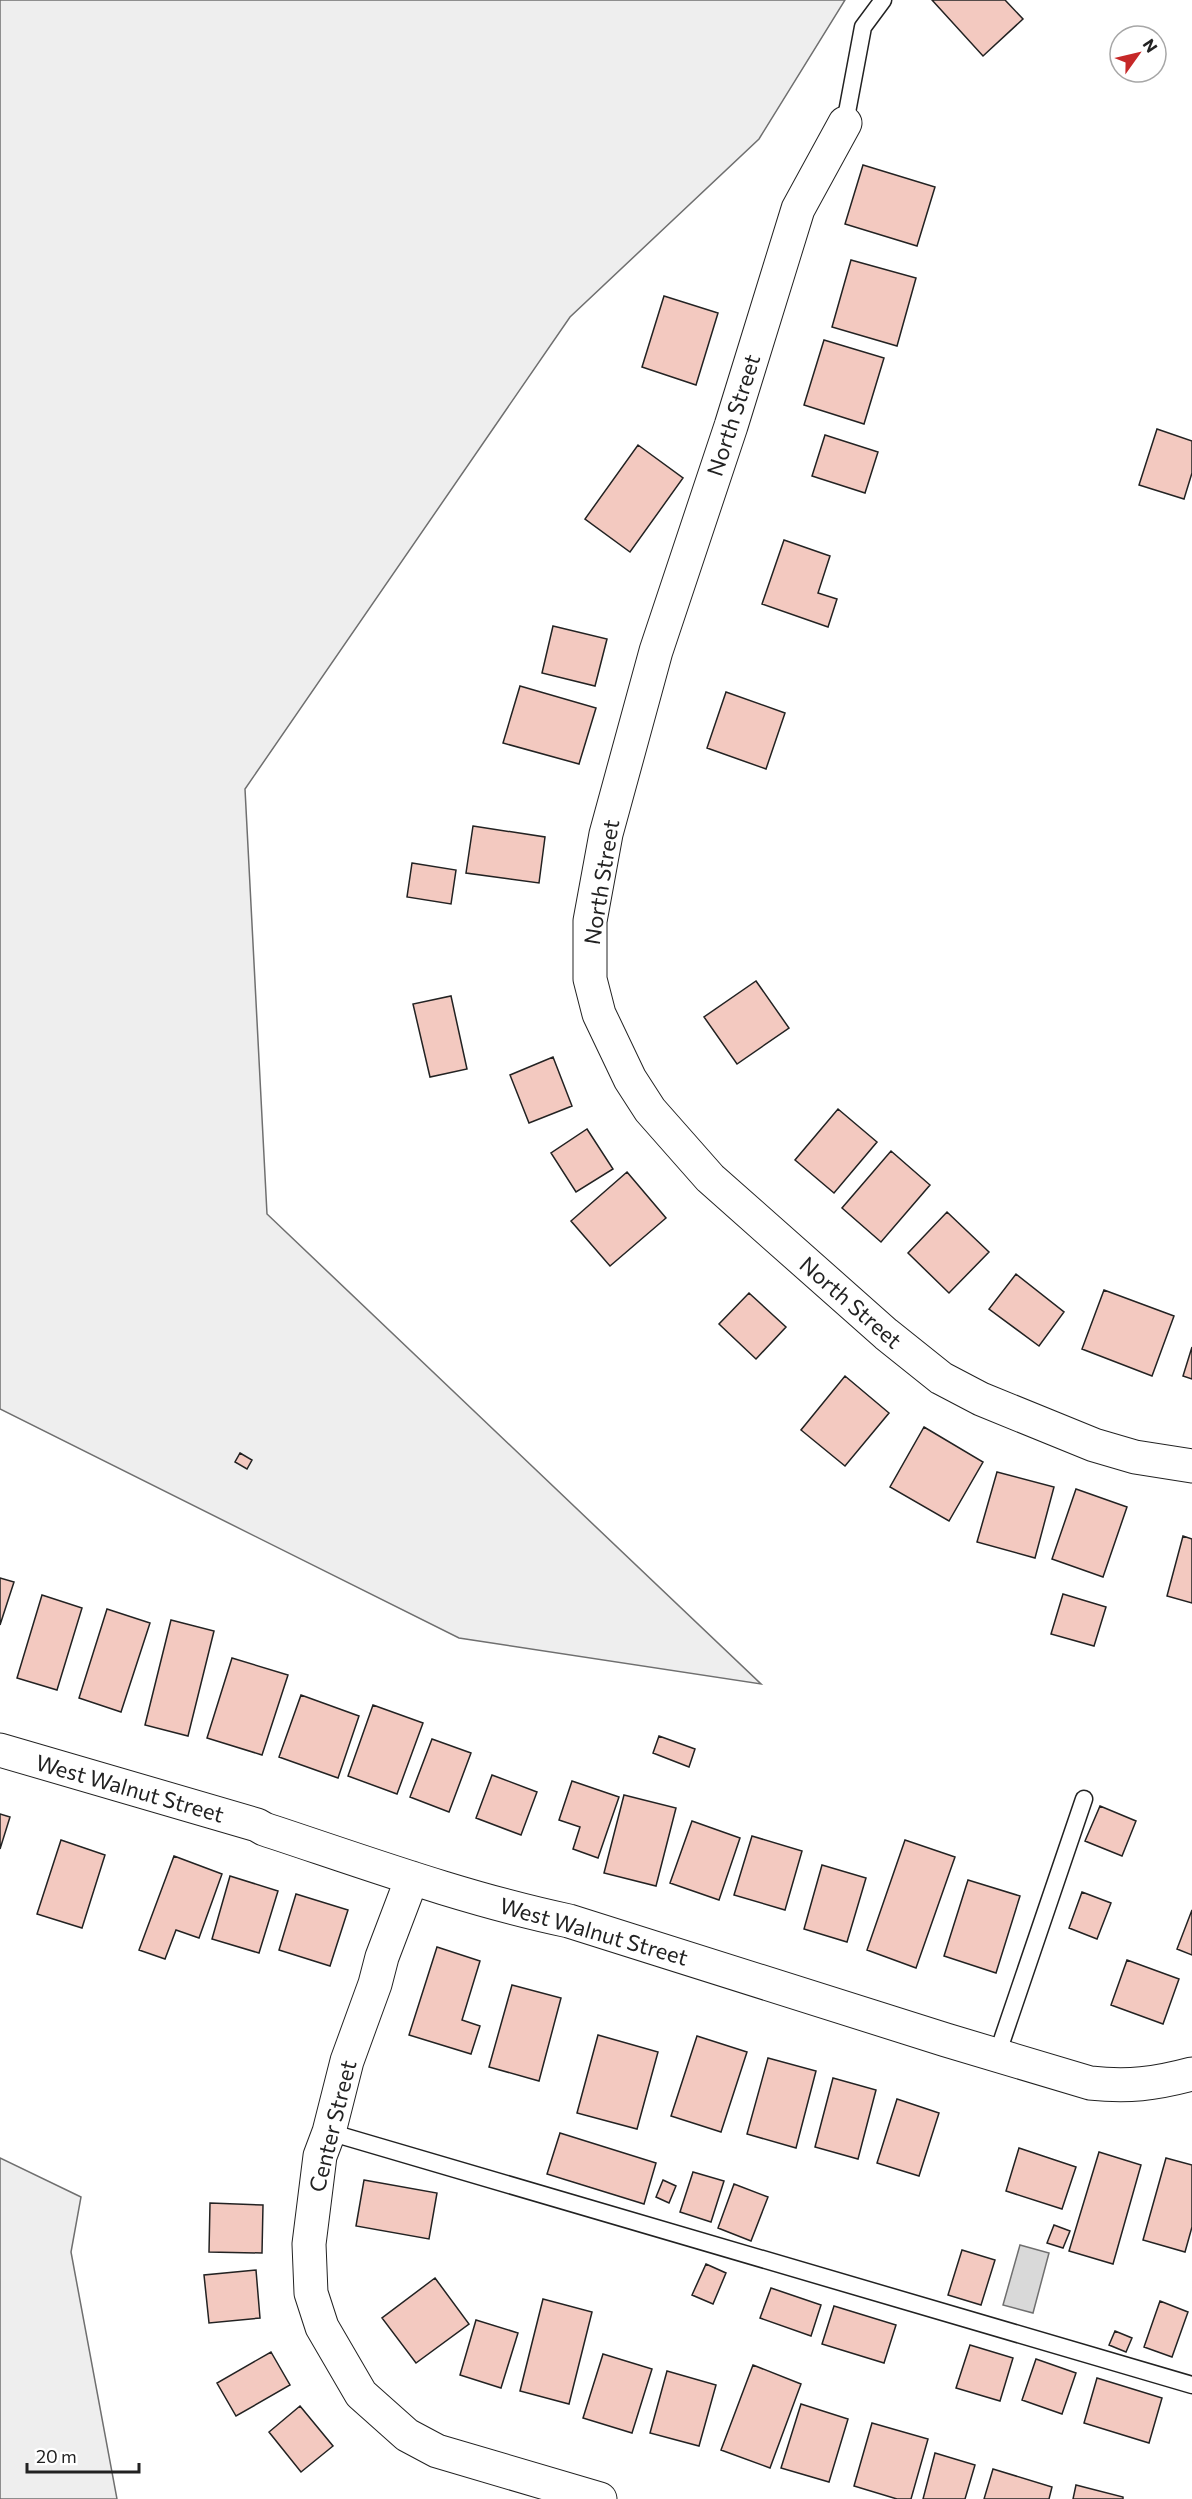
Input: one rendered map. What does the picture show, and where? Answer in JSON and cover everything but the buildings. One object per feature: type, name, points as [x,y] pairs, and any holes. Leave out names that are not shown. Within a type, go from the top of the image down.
[{"type":"street","name":"North Street","points":[[844,123],[798,209],[727,437],[656,651],[606,834],[588,940],[590,979],[593,991],[599,1014],[630,1079],[650,1110],[710,1178],[886,1334],[940,1378],[981,1399],[1094,1445],[1135,1457],[1192,1466]]},
{"type":"street","name":"West Walnut Street","points":[[0,1750],[257,1825],[412,1878],[569,1921],[1090,2083],[1154,2084],[1192,2074]]},
{"type":"street","name":"Center Street","points":[[412,1878],[382,1957],[358,2036],[347,2061],[329,2132],[320,2156],[312,2211],[308,2263],[310,2293],[322,2326],[361,2394],[407,2435],[437,2451],[600,2499]]},
{"type":"lane","points":[[844,123],[863,27],[883,0]]},
{"type":"lane","points":[[997,2055],[1084,1799]]},
{"type":"lane","points":[[329,2132],[1192,2385]]},
{"type":"shaded area","points":[[0,0],[845,0],[759,139],[570,317],[245,789],[267,1214],[761,1684],[459,1638],[0,1409]]},
{"type":"shaded area","points":[[0,2158],[81,2197],[71,2252],[117,2499],[0,2499]]},
{"type":"shaded area","points":[[1020,2245],[1049,2253],[1033,2313],[1003,2305]]}]
